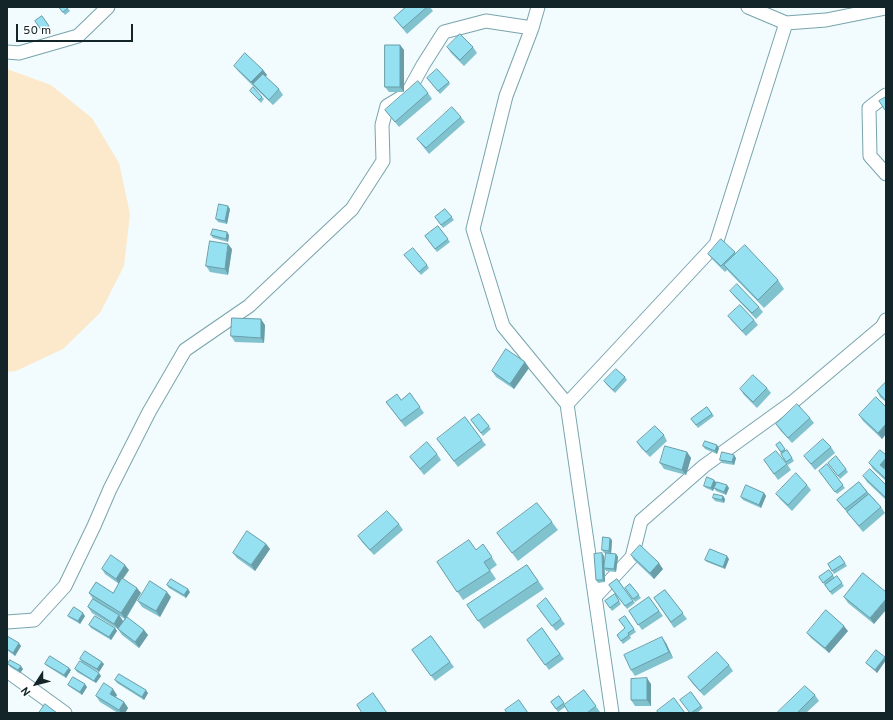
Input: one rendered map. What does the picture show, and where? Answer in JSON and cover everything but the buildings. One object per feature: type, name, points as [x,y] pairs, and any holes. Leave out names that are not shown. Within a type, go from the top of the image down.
[{"type":"street","points":[[7,52],[19,53],[78,36],[108,7]]},
{"type":"street","points":[[538,7],[532,28],[506,96],[472,229],[503,326],[567,404],[612,713]]},
{"type":"street","points":[[748,7],[786,23],[826,20],[886,8]]},
{"type":"street","points":[[7,622],[34,620],[65,586],[110,489],[149,412],[185,350],[249,306],[352,209],[383,161],[382,125],[387,106],[407,94],[444,32],[486,21],[532,28]]},
{"type":"street","points":[[567,404],[716,244],[786,23]]},
{"type":"street","points":[[886,95],[869,108],[870,156],[886,174]]},
{"type":"street","points":[[595,597],[632,557],[641,521],[704,466],[794,401],[882,327],[886,320]]},
{"type":"street","points":[[7,671],[65,713]]},
{"type":"shaded area","points":[[7,69],[51,85],[92,118],[119,163],[130,214],[124,266],[100,313],[63,349],[16,371],[7,372]]}]
